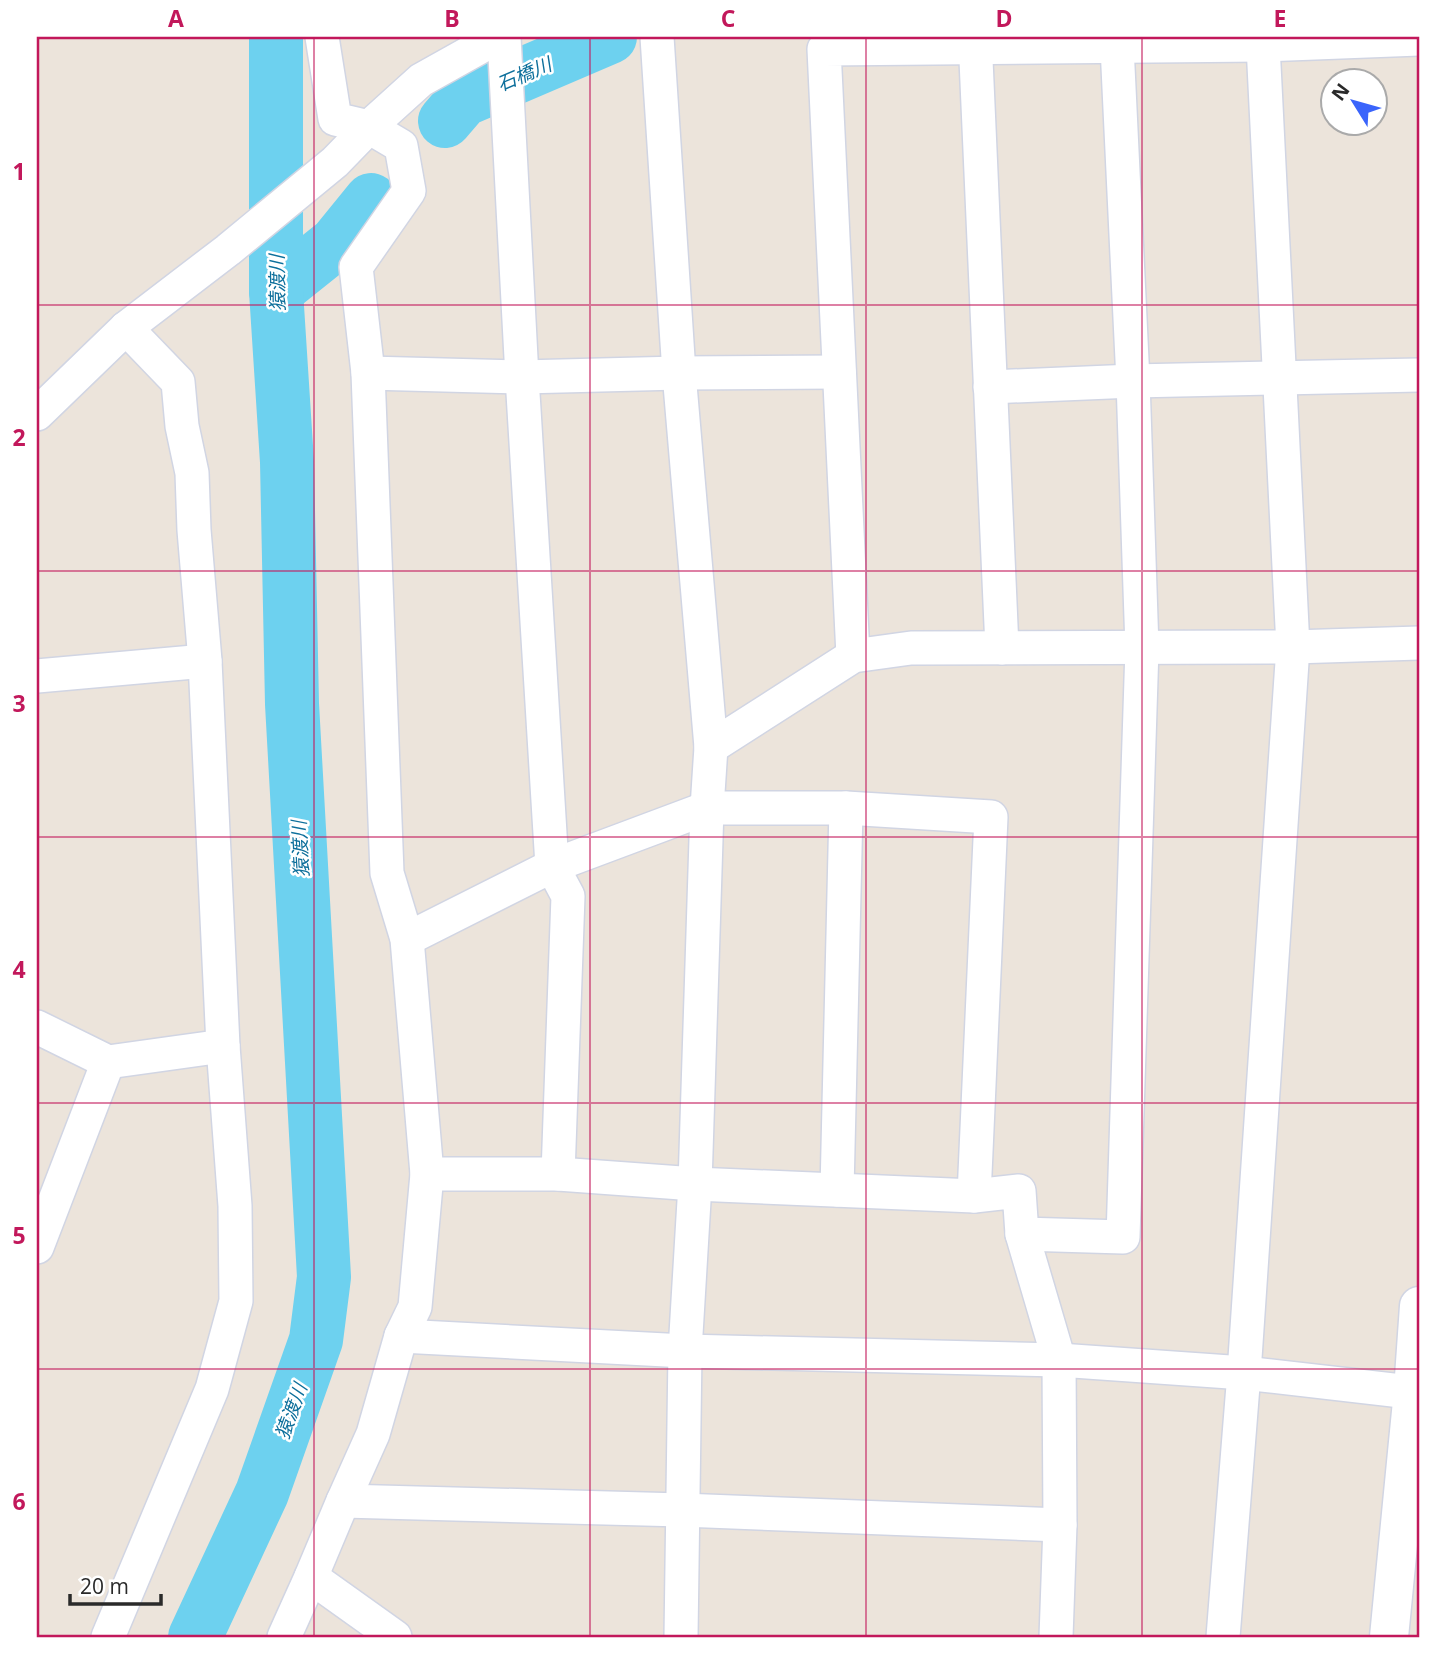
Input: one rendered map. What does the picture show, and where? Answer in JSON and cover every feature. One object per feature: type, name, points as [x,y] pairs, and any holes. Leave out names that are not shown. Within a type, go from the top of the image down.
[{"type":"street","points":[[284,1637],[373,1434],[401,1336],[415,1307],[427,1174],[407,939],[387,873],[368,373],[356,267],[409,191],[401,146],[369,127],[335,119],[322,37]]},
{"type":"street","points":[[37,414],[126,328],[228,250],[335,162],[421,80],[498,37]]},
{"type":"street","points":[[657,37],[679,373],[711,747],[695,1184],[685,1351],[681,1637]]},
{"type":"street","points":[[853,656],[824,43],[975,41],[1117,46],[1262,45],[1419,39]]},
{"type":"street","points":[[975,41],[1002,648]]},
{"type":"street","points":[[1223,1637],[1244,1373],[1293,647],[1262,45]]},
{"type":"street","points":[[1022,1234],[1124,1237],[1142,648],[1117,46]]},
{"type":"street","points":[[506,67],[552,866],[568,896],[558,1174]]},
{"type":"street","points":[[108,1637],[212,1389],[236,1301],[235,1206],[223,1046],[205,661],[192,473],[182,426],[178,383],[126,328]]},
{"type":"street","points":[[368,373],[522,377],[839,372]]},
{"type":"street","points":[[990,387],[1419,375]]},
{"type":"street","points":[[711,747],[853,656],[911,648],[1293,647],[1419,643]]},
{"type":"street","points":[[37,676],[205,661]]},
{"type":"street","points":[[407,939],[552,866],[707,808],[846,808],[991,817],[974,1196]]},
{"type":"street","points":[[836,1190],[846,808]]},
{"type":"street","points":[[37,1027],[108,1062],[223,1046]]},
{"type":"street","points":[[37,1247],[108,1062]]},
{"type":"street","points":[[427,1174],[558,1174],[695,1184],[974,1196],[1019,1191],[1022,1234],[1059,1360],[1060,1525],[1056,1637]]},
{"type":"street","points":[[1389,1637],[1416,1392],[1419,1306]]},
{"type":"street","points":[[401,1336],[685,1351],[1059,1360],[1244,1373],[1416,1392]]},
{"type":"street","points":[[342,1501],[682,1510],[1060,1525]]},
{"type":"street","points":[[311,1577],[395,1637]]},
{"type":"waterway","name":"猿渡川","points":[[195,1637],[262,1493],[316,1340],[324,1277],[292,704],[287,462],[276,291],[276,37]]},
{"type":"waterway","name":"石橋川","points":[[445,121],[463,100],[610,37]]},
{"type":"waterway","name":"石橋川","points":[[276,291],[336,243],[371,200]]}]
